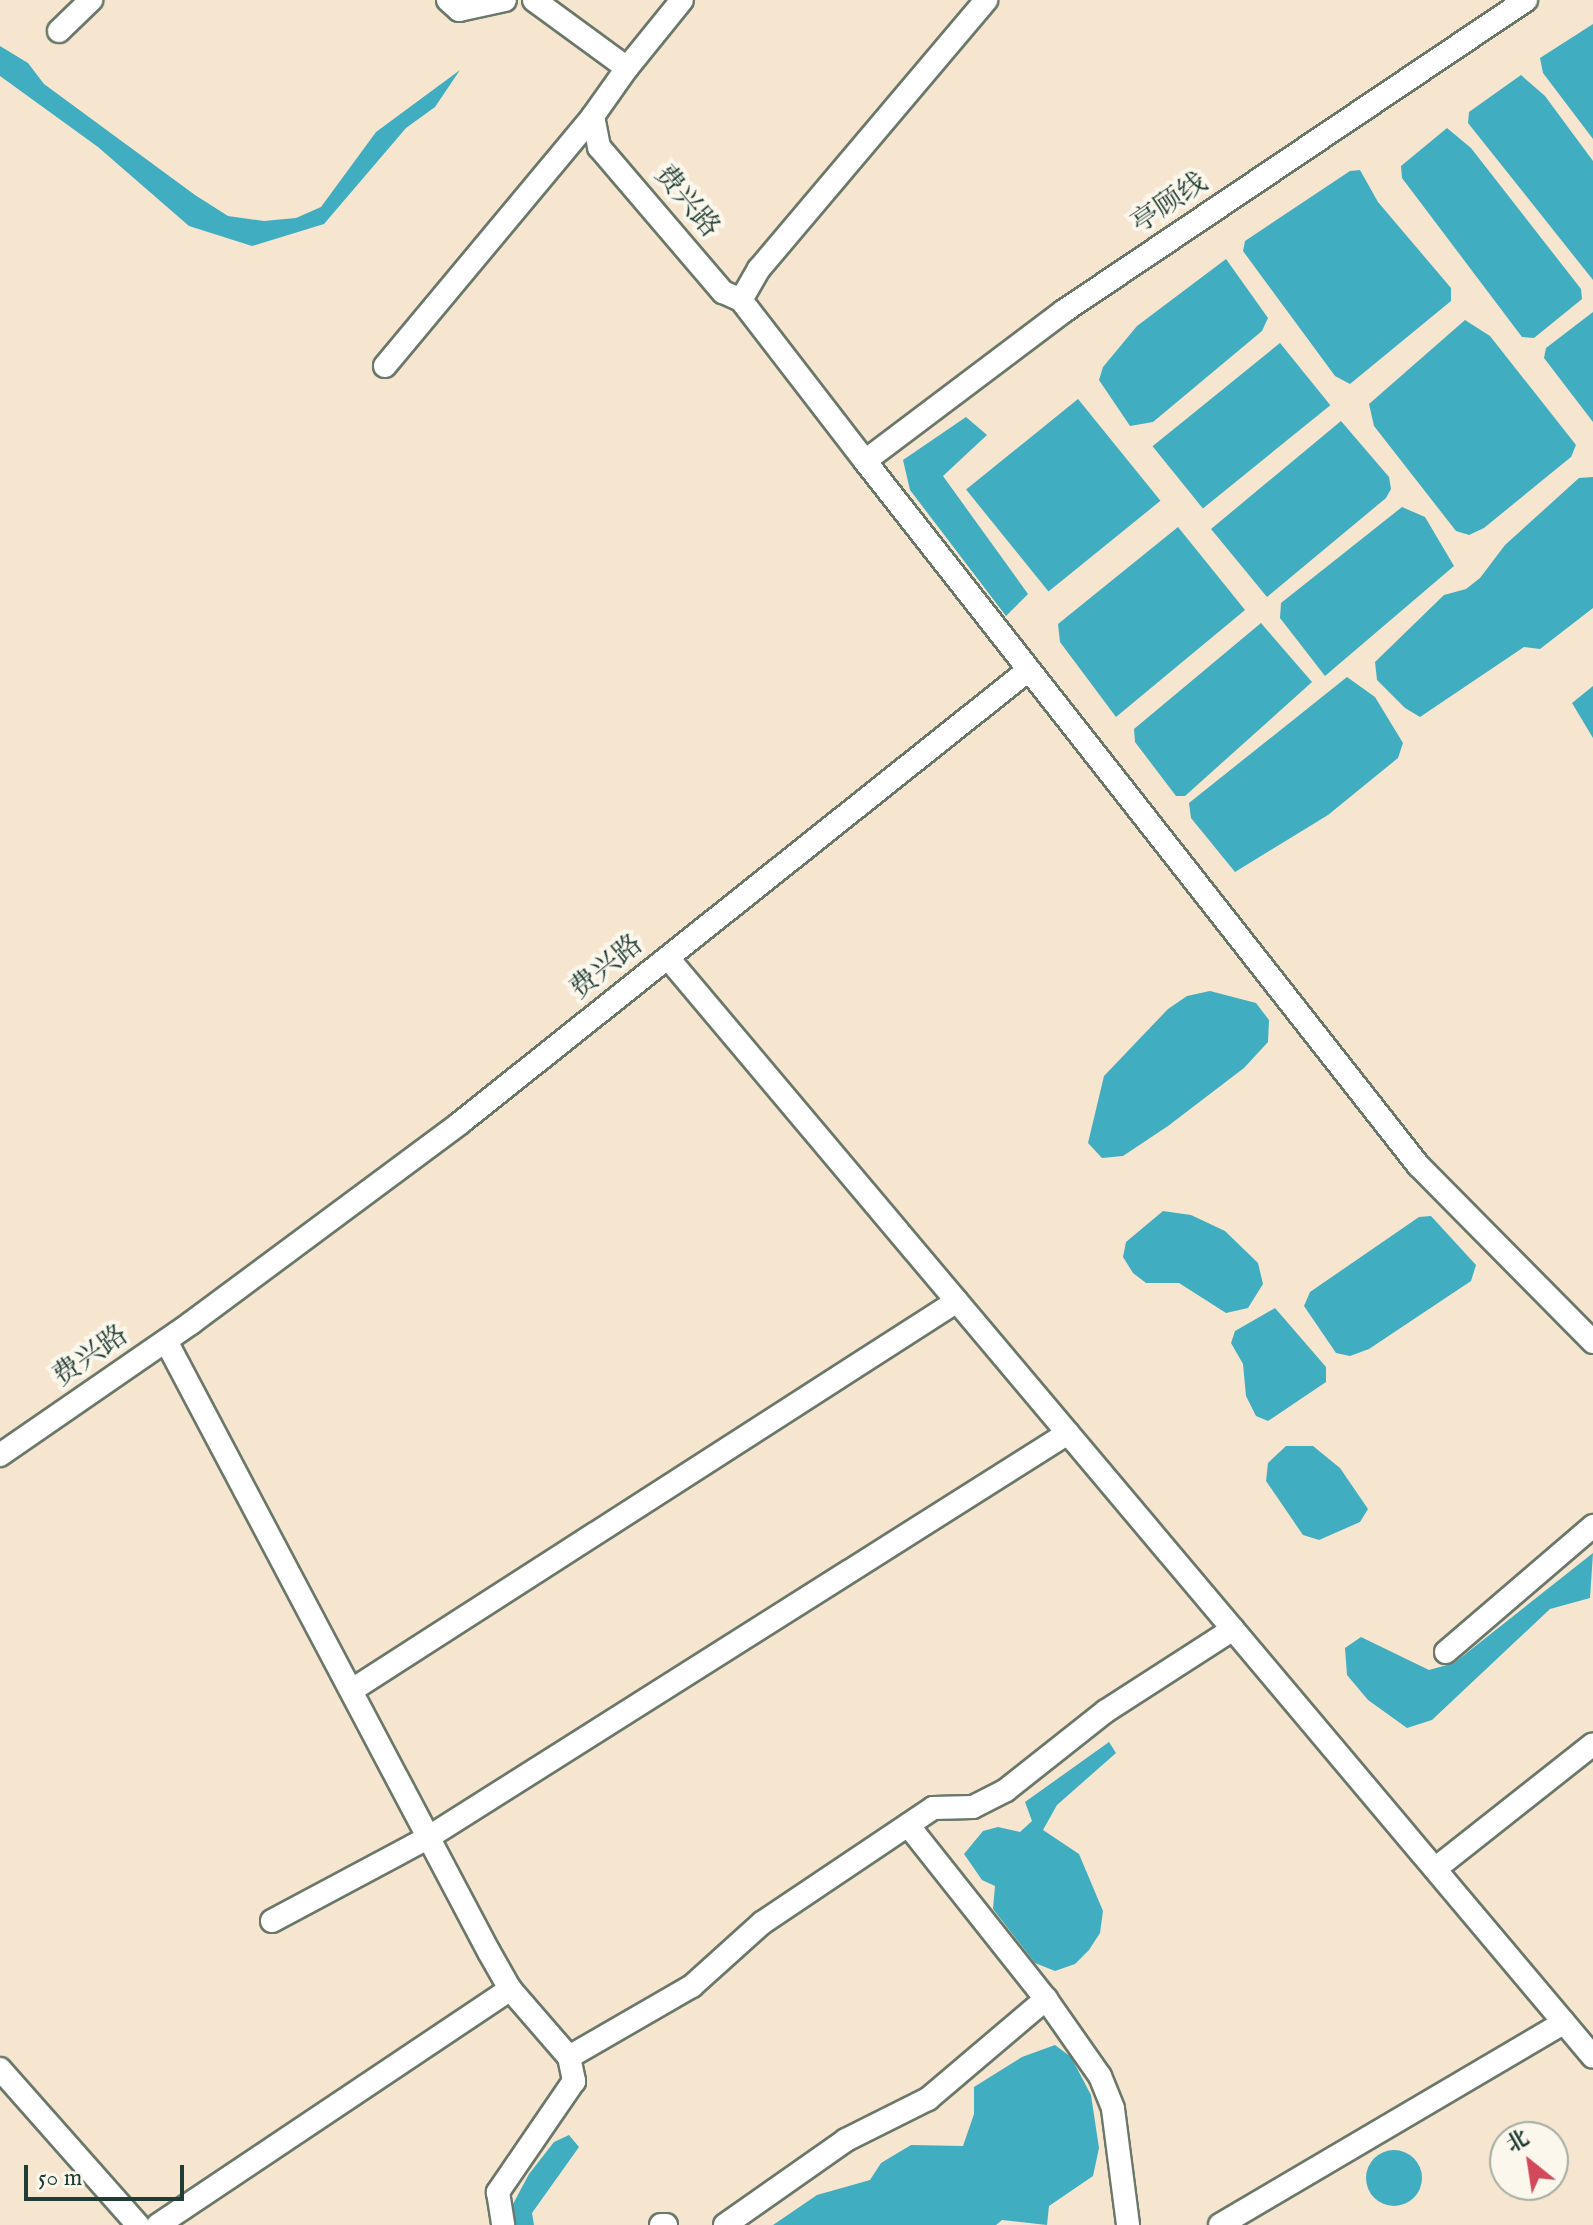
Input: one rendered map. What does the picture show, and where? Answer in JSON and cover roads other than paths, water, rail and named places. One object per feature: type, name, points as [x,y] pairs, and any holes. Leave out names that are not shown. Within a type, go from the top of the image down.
[{"type":"street","points":[[59,31],[91,0]]},
{"type":"street","points":[[448,0],[459,10],[505,0]]},
{"type":"street","points":[[534,0],[627,68]]},
{"type":"street","points":[[385,366],[593,116],[682,0]]},
{"type":"street","points":[[741,300],[759,269],[986,0]]},
{"type":"street","name":"亭顾线","points":[[860,457],[1064,311],[1526,0]]},
{"type":"street","name":"费兴路","points":[[0,1455],[166,1341],[460,1123],[1026,672],[741,300],[723,292],[599,147],[593,116]]},
{"type":"street","points":[[1026,672],[1418,1165],[1593,1342]]},
{"type":"street","points":[[668,958],[1593,2057]]},
{"type":"street","points":[[352,1690],[957,1301]]},
{"type":"street","points":[[166,1341],[510,1989],[569,2057],[574,2081],[498,2192],[503,2225]]},
{"type":"street","points":[[272,1921],[429,1837],[1068,1433]]},
{"type":"street","points":[[1446,1652],[1593,1526]]},
{"type":"street","points":[[569,2057],[692,1986],[762,1923],[933,1808],[973,1807],[1006,1790],[1106,1711],[1233,1629]]},
{"type":"street","points":[[1435,1869],[1593,1744]]},
{"type":"street","points":[[908,1825],[1046,1999],[1100,2076],[1113,2109],[1128,2225]]},
{"type":"street","points":[[158,2225],[510,1989]]},
{"type":"street","points":[[725,2225],[846,2140],[928,2099],[1046,1999]]},
{"type":"street","points":[[1220,2225],[1564,2022]]},
{"type":"street","points":[[4,2081],[138,2225]]},
{"type":"water","points":[[1593,24],[1593,139],[1543,73],[1540,58]]},
{"type":"water","points":[[0,46],[28,63],[44,84],[195,195],[228,216],[264,221],[296,218],[321,207],[376,132],[460,70],[435,107],[406,128],[324,224],[252,246],[189,226],[98,147],[0,76]]},
{"type":"water","points":[[1521,75],[1545,96],[1593,161],[1593,280],[1468,123],[1469,112]]},
{"type":"water","points":[[1447,128],[1471,148],[1581,289],[1582,299],[1534,338],[1522,337],[1402,178],[1401,166]]},
{"type":"water","points":[[1360,170],[1378,202],[1451,288],[1451,301],[1350,384],[1335,376],[1243,251],[1245,241],[1350,171]]},
{"type":"water","points":[[1226,259],[1268,318],[1262,331],[1153,422],[1130,426],[1099,380],[1103,367],[1137,326]]},
{"type":"water","points":[[1593,312],[1593,422],[1544,358],[1546,348]]},
{"type":"water","points":[[1465,320],[1490,336],[1576,445],[1571,457],[1484,528],[1469,535],[1456,531],[1374,426],[1369,404]]},
{"type":"water","points":[[1280,343],[1330,405],[1203,508],[1153,446]]},
{"type":"water","points":[[1078,399],[1160,501],[1049,591],[966,490]]},
{"type":"water","points":[[966,417],[987,435],[943,476],[1028,594],[1006,616],[910,490],[903,460]]},
{"type":"water","points":[[1341,421],[1389,477],[1391,489],[1386,498],[1267,597],[1211,529]]},
{"type":"water","points":[[1593,477],[1593,608],[1540,649],[1524,647],[1420,717],[1405,708],[1377,680],[1375,662],[1444,595],[1466,589],[1480,578],[1505,545],[1579,478]]},
{"type":"water","points":[[1402,507],[1425,517],[1454,566],[1325,676],[1280,618],[1281,603]]},
{"type":"water","points":[[1178,527],[1245,610],[1116,717],[1060,642],[1058,624]]},
{"type":"water","points":[[1261,623],[1312,682],[1185,796],[1176,796],[1135,742],[1134,729]]},
{"type":"water","points":[[1347,677],[1375,697],[1403,743],[1398,758],[1328,815],[1235,872],[1191,818],[1189,803]]},
{"type":"water","points":[[1593,686],[1593,738],[1572,703]]},
{"type":"water","points":[[1210,991],[1256,1003],[1269,1020],[1268,1042],[1244,1068],[1168,1126],[1123,1156],[1102,1158],[1088,1143],[1104,1076],[1168,1009],[1187,996]]},
{"type":"water","points":[[1163,1211],[1191,1215],[1225,1231],[1258,1263],[1263,1284],[1248,1308],[1226,1313],[1179,1283],[1146,1283],[1133,1273],[1123,1257],[1126,1242]]},
{"type":"water","points":[[1431,1216],[1476,1265],[1471,1281],[1369,1349],[1350,1356],[1336,1353],[1304,1306],[1310,1292],[1419,1217]]},
{"type":"water","points":[[1275,1308],[1326,1367],[1326,1382],[1268,1421],[1256,1416],[1246,1396],[1243,1364],[1231,1343],[1235,1331]]},
{"type":"water","points":[[1286,1446],[1313,1446],[1340,1468],[1368,1509],[1360,1522],[1319,1540],[1303,1535],[1266,1481],[1268,1463]]},
{"type":"water","points":[[1593,1553],[1590,1598],[1550,1609],[1432,1720],[1407,1728],[1368,1700],[1347,1675],[1345,1648],[1361,1637],[1429,1670],[1454,1663]]},
{"type":"water","points":[[1109,1742],[1116,1753],[1057,1805],[1043,1830],[1079,1854],[1103,1911],[1100,1933],[1089,1950],[1075,1964],[1055,1971],[1035,1963],[993,1909],[995,1886],[982,1880],[964,1854],[983,1831],[998,1827],[1020,1832],[1032,1821],[1025,1802]]},
{"type":"water","points":[[1055,2045],[1071,2057],[1091,2095],[1099,2148],[1093,2176],[1049,2206],[1047,2225],[1002,2220],[996,2225],[773,2225],[817,2195],[870,2180],[881,2163],[911,2145],[963,2146],[974,2114],[974,2087],[1022,2057]]},
{"type":"water","points":[[569,2135],[579,2147],[532,2213],[534,2225],[514,2225],[513,2204],[529,2174],[554,2142]]},
{"type":"water","points":[[1394,2150],[1414,2158],[1422,2178],[1414,2198],[1394,2206],[1374,2198],[1366,2178],[1374,2158]]}]
